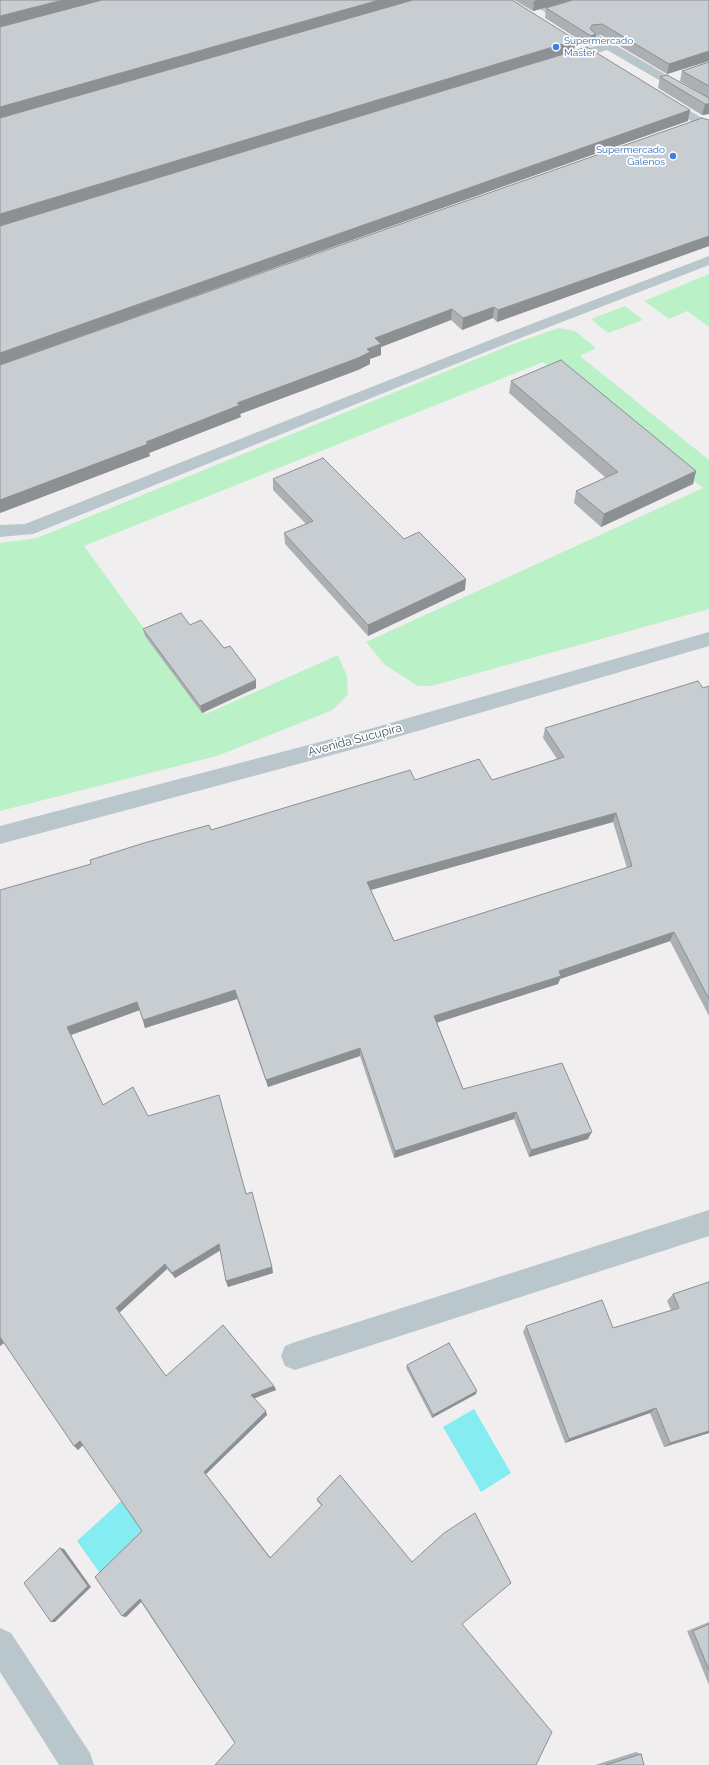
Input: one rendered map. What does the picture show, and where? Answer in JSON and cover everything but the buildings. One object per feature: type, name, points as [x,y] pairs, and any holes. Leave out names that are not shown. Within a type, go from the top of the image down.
[{"type":"street","points":[[531,0],[709,105]]},
{"type":"street","points":[[538,16],[564,8]]},
{"type":"street","points":[[576,44],[601,60]]},
{"type":"street","points":[[551,64],[608,46]]},
{"type":"street","points":[[680,75],[666,80],[654,90],[706,123]]},
{"type":"street","points":[[686,127],[706,123]]},
{"type":"street","points":[[0,531],[27,530],[709,260]]},
{"type":"street","name":"Avenida Sucupira","points":[[0,835],[373,736],[709,639]]},
{"type":"street","points":[[295,1356],[709,1223]]},
{"type":"street","points":[[0,1644],[78,1765]]},
{"type":"green space","points":[[709,274],[709,327],[687,311],[669,319],[644,301]]},
{"type":"green space","points":[[625,306],[643,320],[608,333],[591,319]]},
{"type":"green space","points":[[559,328],[575,331],[596,348],[580,356],[709,460],[709,609],[431,686],[418,686],[385,665],[366,642],[703,488],[543,362],[84,546],[206,714],[338,655],[347,676],[348,694],[333,710],[217,756],[0,811],[0,543],[37,538],[518,342]]},
{"type":"water","points":[[474,1409],[511,1473],[481,1492],[443,1427]]},
{"type":"water","points":[[132,1491],[158,1527],[104,1579],[77,1541]]},
{"type":"place","name":"Supermercado Master","points":[[556,47]]},
{"type":"place","name":"Supermercado Galenos","points":[[673,156]]}]
